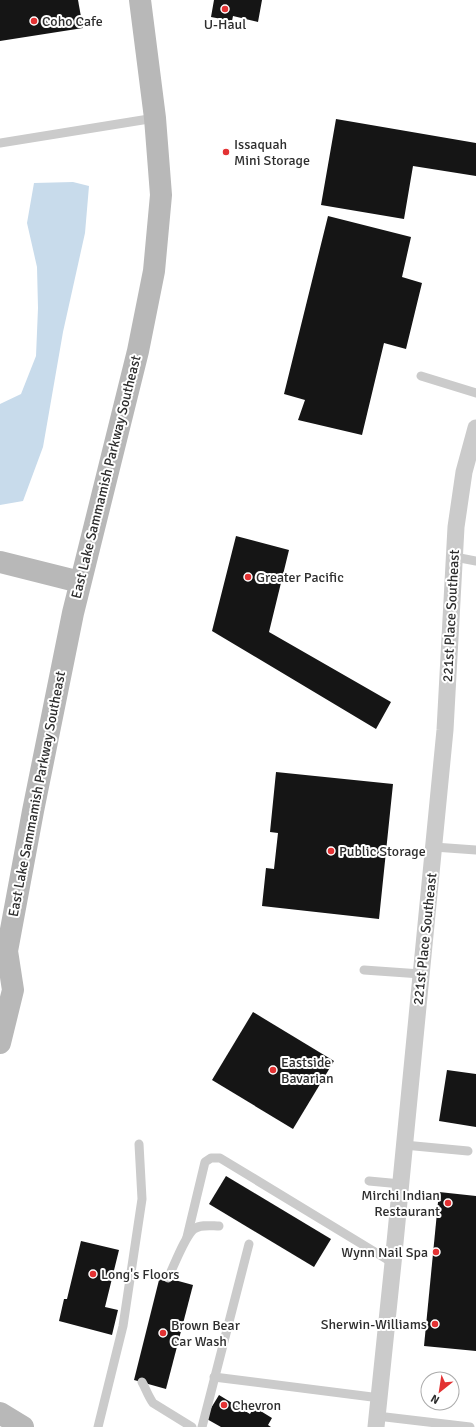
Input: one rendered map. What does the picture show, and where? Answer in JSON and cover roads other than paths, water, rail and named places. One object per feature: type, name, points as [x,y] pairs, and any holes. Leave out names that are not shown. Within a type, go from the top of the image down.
[{"type":"main road","name":"East Lake Sammamish Parkway Southeast","points":[[0,1043],[13,990],[4,955],[32,811],[80,582],[138,351],[154,271],[161,195],[155,118],[140,0]]},
{"type":"main road","points":[[0,562],[80,582]]},
{"type":"main road","points":[[0,1413],[23,1427]]},
{"type":"street","name":"221st Place Southeast","points":[[377,1421],[445,730],[458,505],[464,472],[476,428]]},
{"type":"lane","points":[[0,143],[155,118]]},
{"type":"lane","points":[[420,376],[476,393]]},
{"type":"lane","points":[[455,557],[476,561]]},
{"type":"lane","points":[[434,847],[476,850]]},
{"type":"lane","points":[[364,970],[421,974]]},
{"type":"lane","points":[[98,1427],[123,1326],[142,1199],[139,1144]]},
{"type":"lane","points":[[404,1144],[468,1151]]},
{"type":"lane","points":[[168,1278],[187,1237],[205,1162],[211,1158],[220,1158],[393,1263]]},
{"type":"lane","points":[[369,1181],[401,1184]]},
{"type":"lane","points":[[187,1237],[195,1228],[219,1226]]},
{"type":"lane","points":[[202,1427],[249,1244]]},
{"type":"lane","points":[[214,1377],[380,1398]]},
{"type":"lane","points":[[142,1382],[153,1403],[192,1427]]},
{"type":"lane","points":[[377,1421],[470,1427]]},
{"type":"water","points":[[73,182],[89,186],[85,233],[63,332],[43,447],[23,501],[0,505],[0,404],[21,394],[36,356],[38,308],[37,267],[27,223],[34,183]]},
{"type":"place","name":"U-Haul","points":[[225,9]]},
{"type":"place","name":"Coho Cafe","points":[[34,21]]},
{"type":"place","name":"Issaquah Mini Storage","points":[[226,152]]},
{"type":"place","name":"Greater Pacific","points":[[248,577]]},
{"type":"place","name":"Public Storage","points":[[331,851]]},
{"type":"place","name":"Eastside Bavarian","points":[[273,1070]]},
{"type":"place","name":"Mirchi Indian Restaurant","points":[[448,1203]]},
{"type":"place","name":"Wynn Nail Spa","points":[[436,1252]]},
{"type":"place","name":"Long's Floors","points":[[93,1274]]},
{"type":"place","name":"Sherwin-Williams","points":[[435,1324]]},
{"type":"place","name":"Brown Bear Car Wash","points":[[163,1333]]},
{"type":"place","name":"Chevron","points":[[224,1405]]}]
